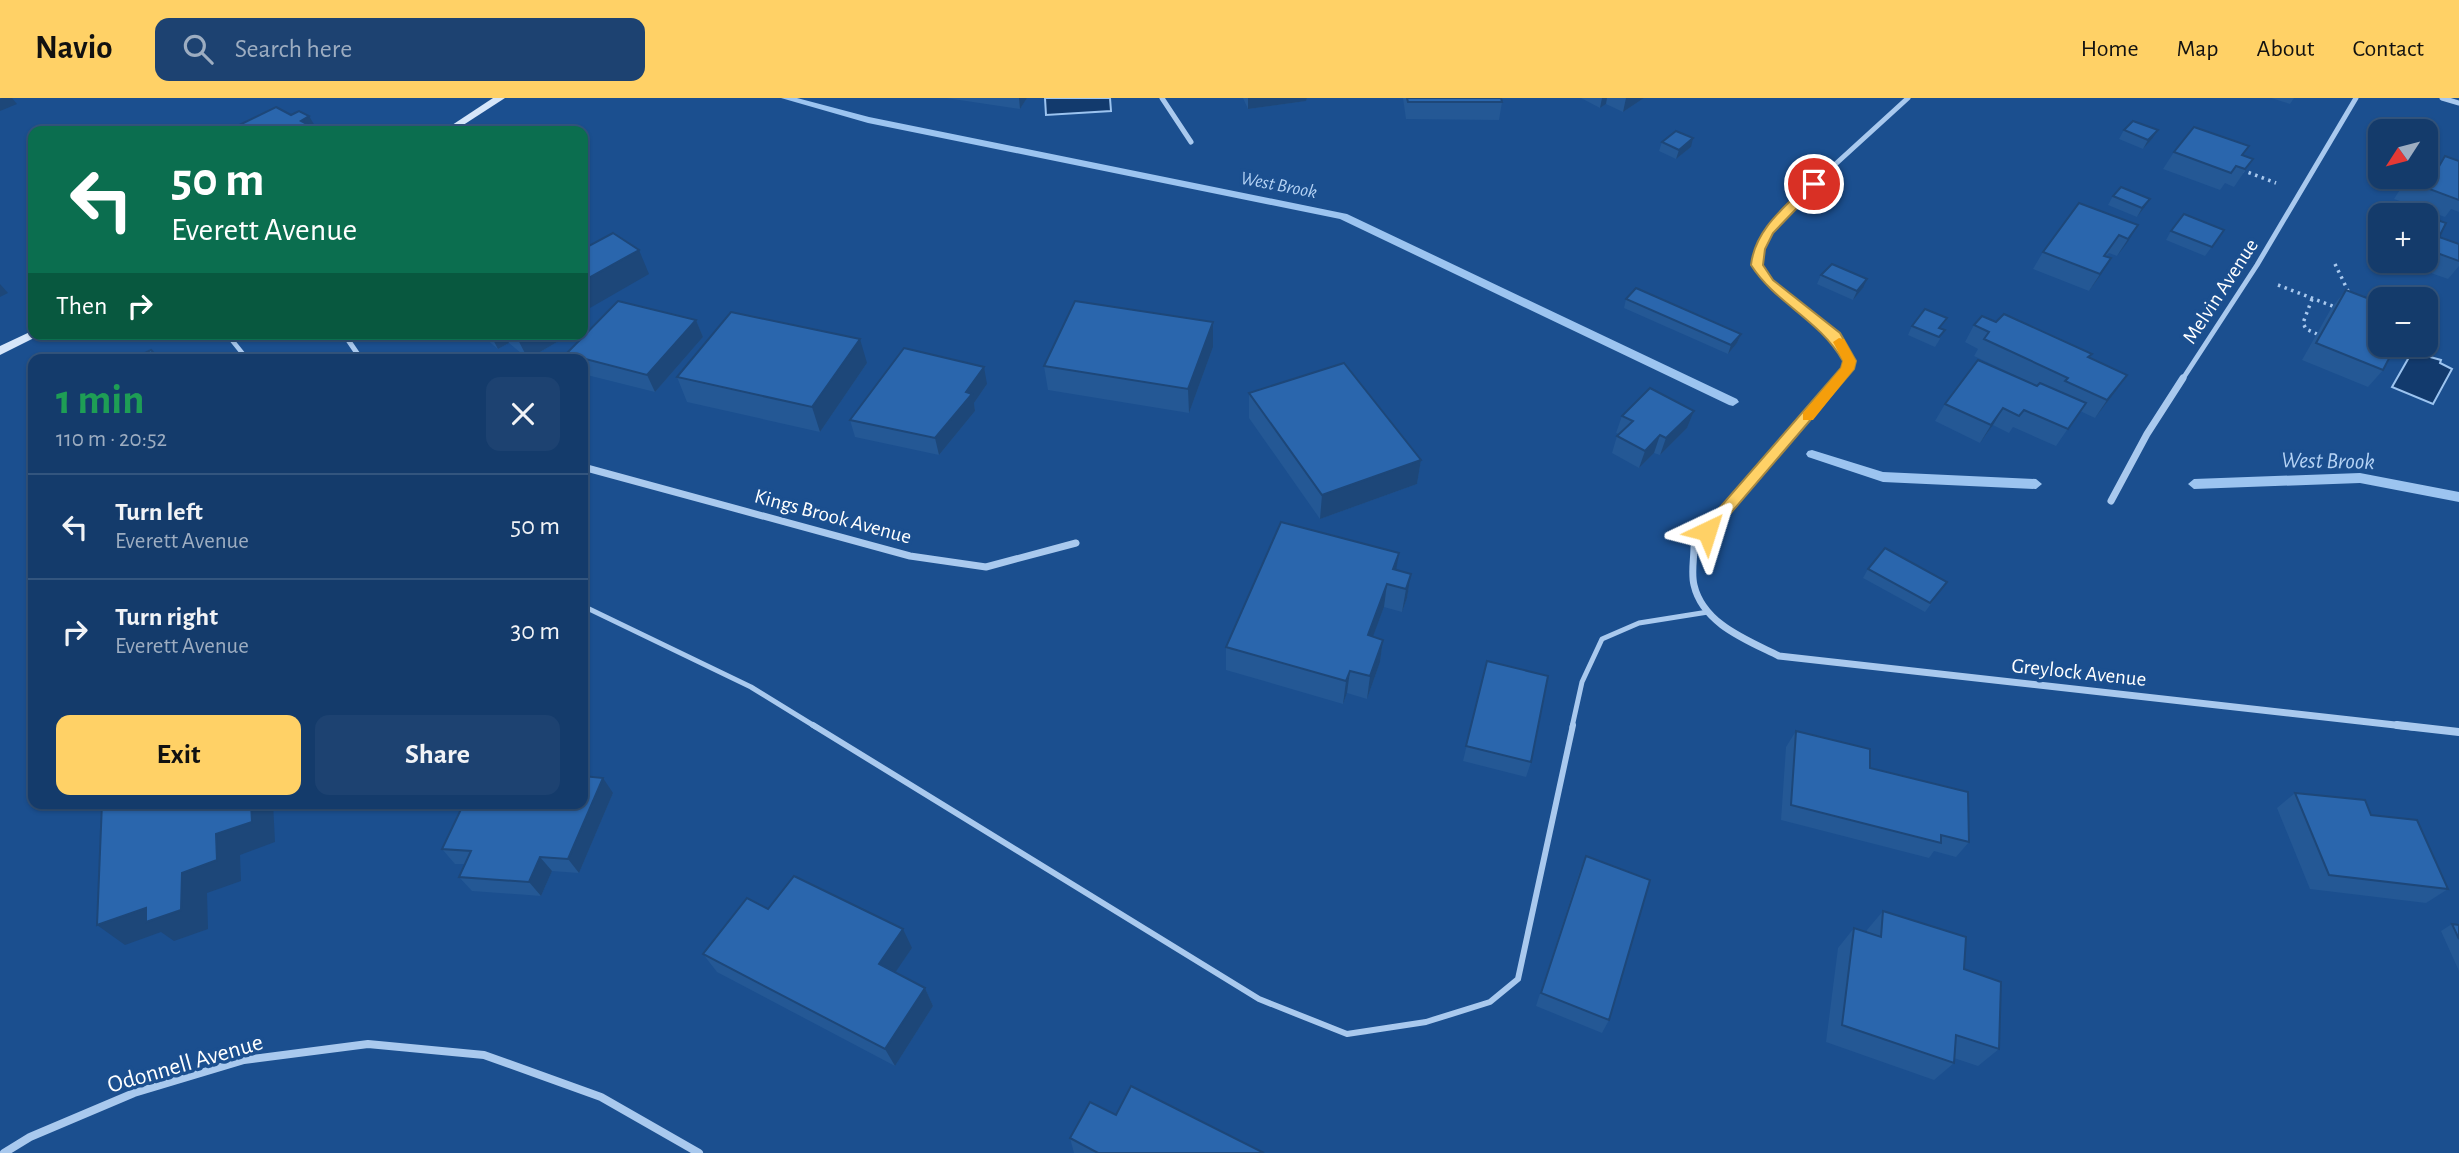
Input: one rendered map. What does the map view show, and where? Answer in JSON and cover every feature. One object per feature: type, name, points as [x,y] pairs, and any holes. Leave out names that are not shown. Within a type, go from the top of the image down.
[{"type":"main road","points":[[456,126],[500,98]]},
{"type":"main road","points":[[0,351],[28,338]]},
{"type":"street","points":[[1162,98],[1191,142]]},
{"type":"street","points":[[1709,612],[1693,583],[1694,547],[1836,385],[1850,361],[1835,336],[1760,274],[1757,265],[1759,249],[1768,231],[1795,201],[1908,98]]},
{"type":"street","name":"Melvin Avenue","points":[[2111,501],[2147,434],[2250,275],[2356,98]]},
{"type":"street","points":[[2442,98],[2459,103]]},
{"type":"street","name":"Kings Brook Avenue","points":[[588,468],[910,556],[986,567],[1076,543]]},
{"type":"street","name":"Greylock Avenue","points":[[1709,612],[1735,633],[1779,656],[2459,732]]},
{"type":"street","name":"Odonnell Avenue","points":[[4,1153],[30,1138],[134,1093],[244,1060],[368,1044],[484,1055],[601,1097],[699,1153]]},
{"type":"lane","points":[[232,340],[243,354]]},
{"type":"lane","points":[[588,608],[751,687],[1259,999],[1347,1034],[1426,1022],[1490,1002],[1518,979],[1582,682],[1602,639],[1639,624],[1709,612]]},
{"type":"path","points":[[2238,169],[2301,192]]},
{"type":"path","points":[[2335,264],[2351,298]]},
{"type":"path","points":[[2250,275],[2342,310]]},
{"type":"path","points":[[2312,299],[2303,323],[2306,329],[2317,334]]},
{"type":"water","points":[[1045,98],[1110,98],[1111,111],[1046,115]]},
{"type":"water","points":[[2409,357],[2441,360],[2440,363],[2452,369],[2433,404],[2392,387]]},
{"type":"building","points":[[1407,98],[1501,98],[1502,102],[1408,102]]},
{"type":"building","points":[[276,107],[291,115],[299,111],[309,116],[301,121],[307,124],[303,126],[237,126]]},
{"type":"building","points":[[2133,121],[2158,130],[2148,140],[2124,130]]},
{"type":"building","points":[[2194,127],[2249,146],[2242,155],[2253,159],[2245,169],[2236,166],[2231,173],[2174,152]]},
{"type":"building","points":[[1676,131],[1693,138],[1679,150],[1662,142]]},
{"type":"building","points":[[2445,156],[2459,161],[2459,200],[2429,189],[2438,189],[2438,168]]},
{"type":"building","points":[[2121,187],[2150,199],[2142,208],[2113,196]]},
{"type":"building","points":[[2079,203],[2138,225],[2128,239],[2119,235],[2104,256],[2111,258],[2100,274],[2043,252]]},
{"type":"building","points":[[2184,214],[2224,230],[2212,247],[2171,231]]},
{"type":"building","points":[[2438,220],[2446,223],[2439,237],[2459,244],[2459,261],[2438,253]]},
{"type":"building","points":[[613,233],[639,250],[588,278],[588,246]]},
{"type":"building","points":[[1832,264],[1867,279],[1857,291],[1821,275]]},
{"type":"building","points":[[1636,288],[1741,334],[1731,345],[1626,299]]},
{"type":"building","points":[[2346,290],[2368,298],[2368,357],[2390,357],[2383,370],[2316,343]]},
{"type":"building","points":[[618,301],[696,320],[647,375],[588,360],[588,354],[566,354],[580,340],[588,340],[588,332]]},
{"type":"building","points":[[1075,301],[1213,322],[1188,389],[1044,366]]},
{"type":"building","points":[[1925,309],[1947,318],[1939,328],[1945,330],[1939,337],[1912,326]]},
{"type":"building","points":[[731,312],[860,339],[812,407],[677,377]]},
{"type":"building","points":[[2004,314],[2092,354],[2088,357],[2127,375],[2107,400],[2065,381],[2068,378],[1984,339],[1989,332],[1974,325],[1982,316],[1996,322]]},
{"type":"building","points":[[904,348],[984,367],[966,392],[972,394],[935,438],[850,420]]},
{"type":"building","points":[[1978,360],[2037,386],[2040,383],[2086,403],[2068,429],[2024,410],[2019,416],[2003,408],[1991,425],[1945,404]]},
{"type":"building","points":[[1344,363],[1421,460],[1322,495],[1249,393]]},
{"type":"building","points":[[1650,388],[1694,411],[1666,438],[1660,435],[1645,451],[1617,436],[1633,421],[1622,416]]},
{"type":"building","points":[[1281,522],[1399,553],[1393,569],[1411,574],[1406,589],[1387,584],[1368,635],[1383,640],[1370,676],[1350,671],[1346,681],[1226,647]]},
{"type":"building","points":[[1885,548],[1947,582],[1930,603],[1868,569]]},
{"type":"building","points":[[1487,661],[1548,676],[1531,762],[1466,746]]},
{"type":"building","points":[[1796,731],[1870,749],[1870,768],[1968,792],[1969,842],[1941,835],[1941,843],[1791,805]]},
{"type":"building","points":[[588,776],[603,778],[568,859],[540,857],[529,882],[459,877],[471,851],[442,849],[461,809],[588,809]]},
{"type":"building","points":[[2295,793],[2365,800],[2371,815],[2417,820],[2448,889],[2329,875]]},
{"type":"building","points":[[102,809],[251,809],[252,822],[216,834],[217,860],[182,873],[181,910],[146,922],[146,908],[97,925]]},
{"type":"building","points":[[1586,856],[1650,880],[1609,1020],[1541,993]]},
{"type":"building","points":[[794,876],[903,929],[879,964],[925,988],[885,1049],[703,954],[747,898],[768,909]]},
{"type":"building","points":[[1883,911],[1966,937],[1964,969],[2001,982],[1999,1049],[1956,1035],[1954,1063],[1842,1025],[1854,928],[1881,937]]},
{"type":"building","points":[[2452,924],[2459,925],[2459,939]]},
{"type":"building","points":[[1131,1086],[1264,1153],[1098,1153],[1070,1138],[1090,1102],[1116,1115]]},
{"type":"waterway","name":"West Brook","points":[[786,98],[868,120],[1343,216],[1733,402]]},
{"type":"waterway","name":"West Brook","points":[[1812,454],[1883,477],[2036,484]]},
{"type":"waterway","name":"West Brook","points":[[2194,484],[2360,478],[2459,497]]},
{"type":"slow traffic","points":[[1808,417],[1847,369],[1850,361],[1839,342]]},
{"type":"route","points":[[1707,531],[1836,385],[1850,361],[1835,336],[1793,299],[1768,282],[1760,274],[1757,265],[1759,249],[1768,231],[1814,184]]}]
